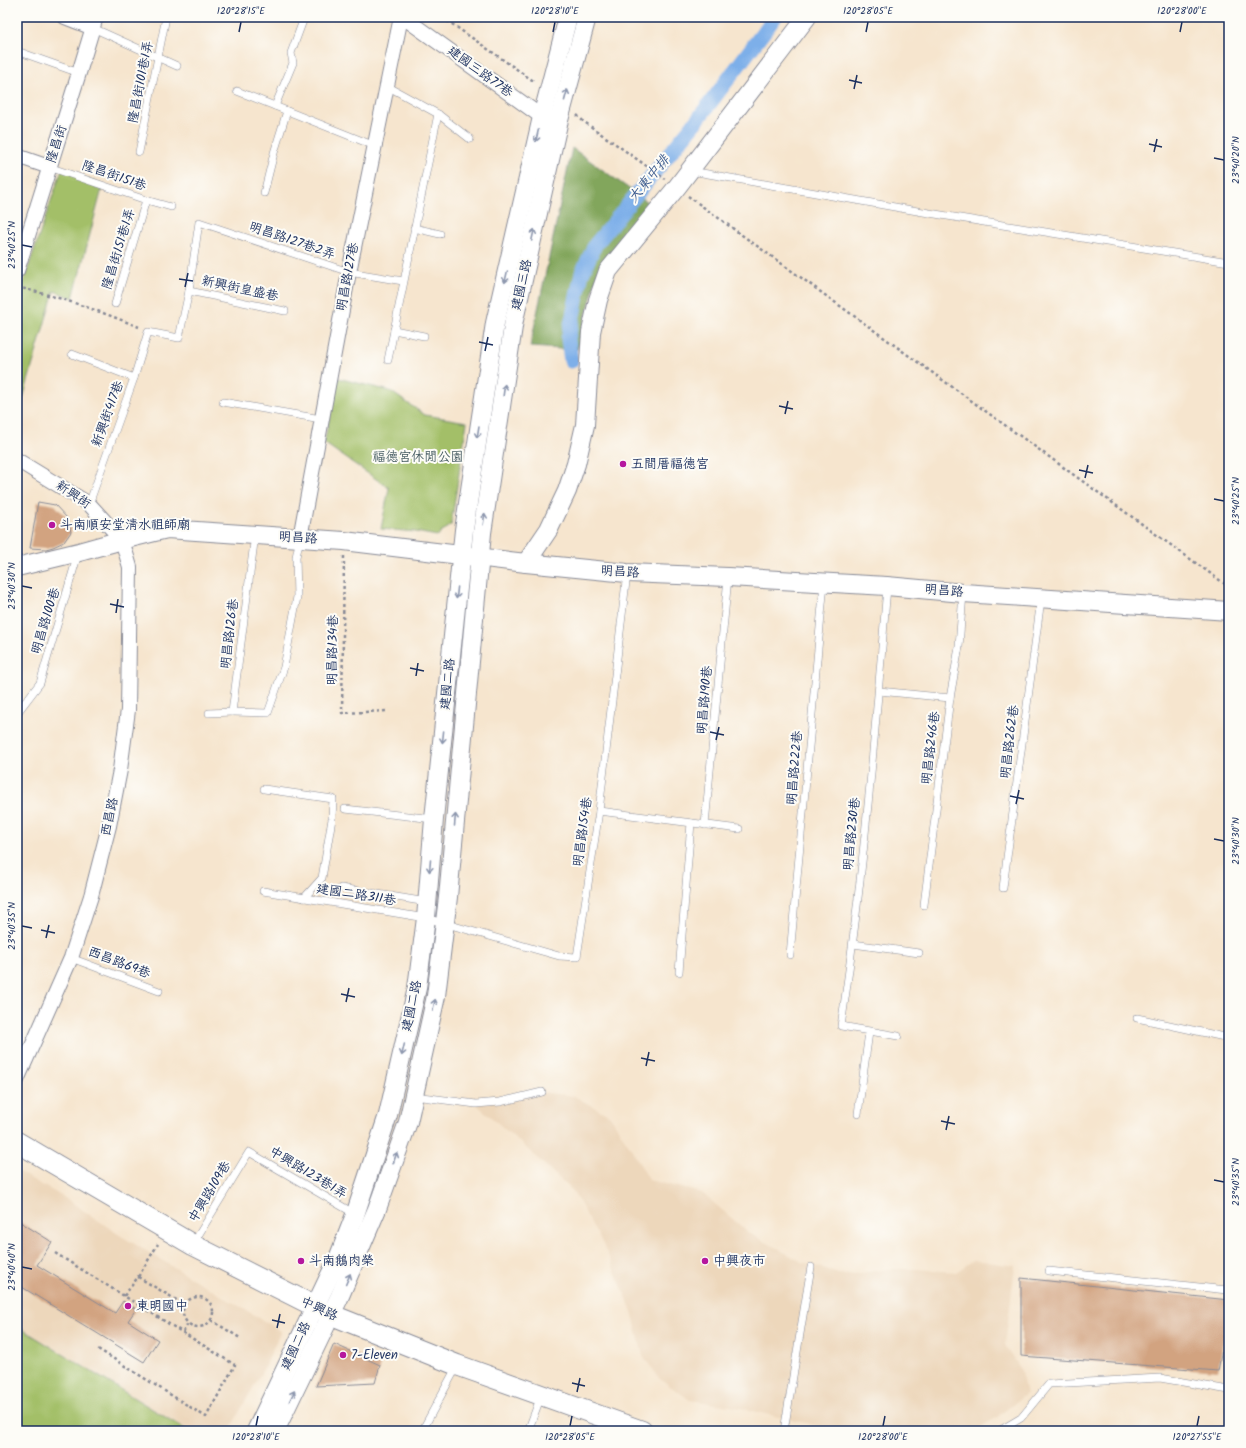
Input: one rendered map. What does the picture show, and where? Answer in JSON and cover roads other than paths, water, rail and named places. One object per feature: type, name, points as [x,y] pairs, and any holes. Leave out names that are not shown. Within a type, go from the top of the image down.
[{"type":"main road","name":"中興路","points":[[17,1142],[167,1230],[323,1310],[457,1365],[642,1431]]},
{"type":"street","points":[[65,17],[94,22]]},
{"type":"street","name":"明昌路127巷","points":[[300,538],[349,272],[402,17]]},
{"type":"street","name":"建國三路77巷","points":[[402,17],[542,117],[558,124]]},
{"type":"street","name":"建國三路","points":[[461,555],[495,323],[542,117],[568,17]]},
{"type":"street","name":"建國三路","points":[[480,557],[514,320],[558,124],[587,17]]},
{"type":"street","points":[[526,563],[548,529],[567,491],[576,464],[585,425],[591,332],[598,300],[608,271],[677,187],[806,17]]},
{"type":"street","name":"隆昌街","points":[[17,271],[94,22]]},
{"type":"street","points":[[17,156],[49,167]]},
{"type":"street","name":"新興街","points":[[17,460],[89,504],[122,540]]},
{"type":"street","name":"明昌路","points":[[17,567],[167,530],[344,541],[526,563],[627,573],[887,586],[963,593],[1229,611]]},
{"type":"street","name":"西昌路","points":[[17,1080],[71,958],[100,863],[120,770],[128,710],[130,567],[122,540]]},
{"type":"street","name":"建國二路","points":[[275,1431],[323,1310],[339,1256],[355,1214],[388,1115],[417,988],[427,910],[434,819],[461,555]]},
{"type":"street","name":"建國二路","points":[[256,1431],[377,1209],[408,1122],[436,996],[480,557]]},
{"type":"lane","name":"隆昌街101巷1弄","points":[[139,152],[166,17]]},
{"type":"lane","points":[[275,106],[293,63],[291,53],[304,18]]},
{"type":"lane","points":[[94,22],[177,66]]},
{"type":"lane","points":[[17,51],[79,73]]},
{"type":"lane","points":[[387,86],[438,114],[470,139]]},
{"type":"lane","points":[[237,91],[375,146]]},
{"type":"lane","points":[[264,193],[287,111]]},
{"type":"lane","points":[[388,360],[438,114]]},
{"type":"lane","name":"隆昌街151巷","points":[[49,167],[171,207]]},
{"type":"lane","points":[[689,171],[923,212],[1229,262]]},
{"type":"lane","name":"隆昌街151巷1弄","points":[[115,304],[146,200]]},
{"type":"lane","name":"明昌路127巷2弄","points":[[199,222],[349,272],[403,281]]},
{"type":"lane","name":"新興街皇盛巷","points":[[148,332],[179,338],[189,291],[199,222]]},
{"type":"lane","points":[[414,228],[440,234]]},
{"type":"lane","name":"新興街皇盛巷","points":[[189,291],[286,311]]},
{"type":"lane","points":[[394,330],[424,336]]},
{"type":"lane","name":"新興街417巷","points":[[89,504],[134,378],[148,332]]},
{"type":"lane","points":[[72,354],[134,378]]},
{"type":"lane","points":[[223,402],[321,419]]},
{"type":"lane","name":"明昌路126巷","points":[[232,712],[255,535]]},
{"type":"lane","points":[[209,713],[268,713],[284,666],[296,597],[296,557],[300,538]]},
{"type":"lane","name":"明昌路100巷","points":[[17,713],[40,683],[79,552]]},
{"type":"lane","name":"明昌路154巷","points":[[444,924],[559,956],[577,957],[599,811],[627,573]]},
{"type":"lane","name":"明昌路190巷","points":[[705,825],[728,577]]},
{"type":"lane","name":"明昌路222巷","points":[[790,955],[824,583]]},
{"type":"lane","name":"明昌路230巷","points":[[887,586],[879,691],[853,944],[841,1026],[898,1036]]},
{"type":"lane","name":"明昌路246巷","points":[[924,905],[950,698],[959,647],[963,593]]},
{"type":"lane","name":"明昌路262巷","points":[[1004,888],[1041,598]]},
{"type":"lane","points":[[879,691],[950,698]]},
{"type":"lane","points":[[264,789],[333,799],[332,819],[322,878],[304,898]]},
{"type":"lane","points":[[345,809],[434,819]]},
{"type":"lane","points":[[599,811],[739,829]]},
{"type":"lane","points":[[679,972],[691,823]]},
{"type":"lane","points":[[341,888],[427,910]]},
{"type":"lane","name":"建國二路311巷","points":[[263,891],[304,898],[427,910],[444,924]]},
{"type":"lane","points":[[853,944],[919,953]]},
{"type":"lane","name":"西昌路69巷","points":[[71,958],[159,991]]},
{"type":"lane","points":[[1137,1018],[1229,1038]]},
{"type":"lane","points":[[858,1114],[869,1032]]},
{"type":"lane","points":[[414,1096],[476,1104],[500,1102],[542,1092]]},
{"type":"lane","name":"中興路123巷1弄","points":[[249,1152],[355,1214]]},
{"type":"lane","name":"中興路109巷","points":[[193,1244],[249,1152]]},
{"type":"lane","points":[[784,1431],[811,1267]]},
{"type":"lane","points":[[1049,1271],[1229,1291]]},
{"type":"lane","points":[[422,1431],[457,1365]]},
{"type":"lane","points":[[999,1431],[1021,1418],[1049,1384],[1160,1378],[1229,1390]]},
{"type":"lane","points":[[528,1431],[541,1395]]},
{"type":"waterway","name":"大東中排","points":[[571,361],[568,339],[582,273],[595,245],[698,119],[775,17]]},
{"type":"place","name":"五間厝福德宮","points":[[623,464]]},
{"type":"place","name":"斗南順安堂清水祖師廟","points":[[52,525]]},
{"type":"place","name":"斗南鵝肉榮","points":[[301,1261]]},
{"type":"place","name":"中興夜市","points":[[705,1261]]},
{"type":"place","name":"東明國中","points":[[128,1306]]},
{"type":"place","name":"7-Eleven","points":[[343,1355]]},
{"type":"park label","name":"福德宮休閒公園","points":[[418,457]]}]
